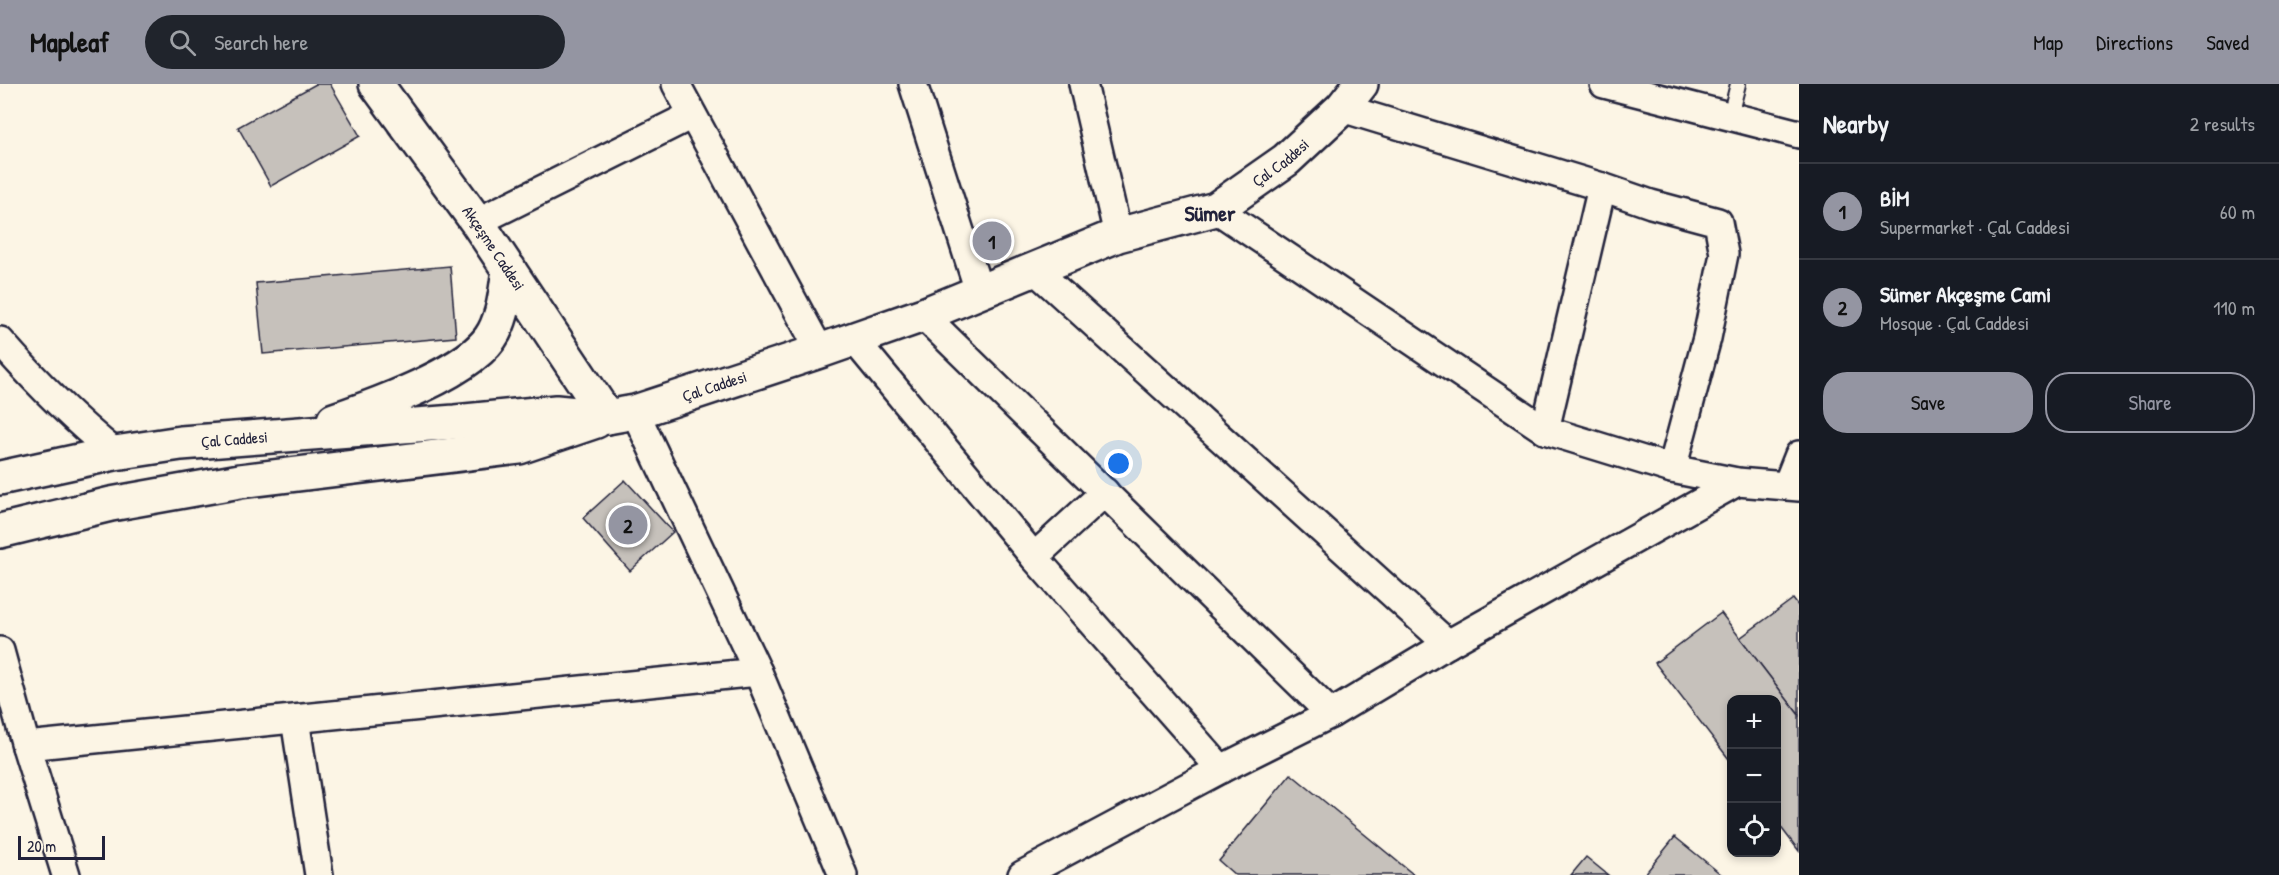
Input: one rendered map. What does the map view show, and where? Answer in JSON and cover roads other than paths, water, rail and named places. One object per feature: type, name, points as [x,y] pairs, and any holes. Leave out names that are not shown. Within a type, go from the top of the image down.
[{"type":"street","name":"Akçeşme Caddesi","points":[[376,84],[509,269],[621,414]]},
{"type":"street","points":[[676,84],[820,351]]},
{"type":"street","points":[[913,84],[979,291]]},
{"type":"street","points":[[1083,84],[1118,235]]},
{"type":"street","points":[[1604,84],[1799,134]]},
{"type":"street","points":[[1352,96],[1651,204],[1718,222],[1724,254],[1707,338],[1672,469]]},
{"type":"street","name":"Çal Caddesi","points":[[0,478],[115,453],[181,443],[556,412],[621,414],[820,351],[923,315],[1118,235],[1216,209],[1286,160],[1352,96]]},
{"type":"street","points":[[477,222],[692,115]]},
{"type":"street","points":[[1545,430],[1602,187]]},
{"type":"street","points":[[1216,209],[1545,430],[1672,469],[1737,482],[1793,486],[1799,455]]},
{"type":"street","points":[[297,434],[421,386],[474,355],[493,334],[505,303],[509,269]]},
{"type":"street","points":[[1035,270],[1448,644]]},
{"type":"street","points":[[923,315],[1331,714]]},
{"type":"street","points":[[853,338],[1034,556],[1221,769]]},
{"type":"street","points":[[0,341],[31,376],[89,433],[115,453]]},
{"type":"street","points":[[0,531],[111,504],[240,481],[519,447],[621,414],[758,672],[843,875]]},
{"type":"street","points":[[1022,875],[1221,769],[1331,714],[1448,644],[1737,482]]},
{"type":"street","points":[[1034,556],[1105,492]]},
{"type":"street","points":[[0,651],[26,746],[66,875]]},
{"type":"street","points":[[26,746],[758,672]]},
{"type":"street","points":[[295,719],[319,875]]},
{"type":"lane","points":[[1730,116],[1738,84]]},
{"type":"place","name":"BİM","points":[[992,241]]},
{"type":"place","name":"Sümer Akçeşme Cami","points":[[628,525]]},
{"type":"district","name":"Sümer","points":[[1210,213]]}]
